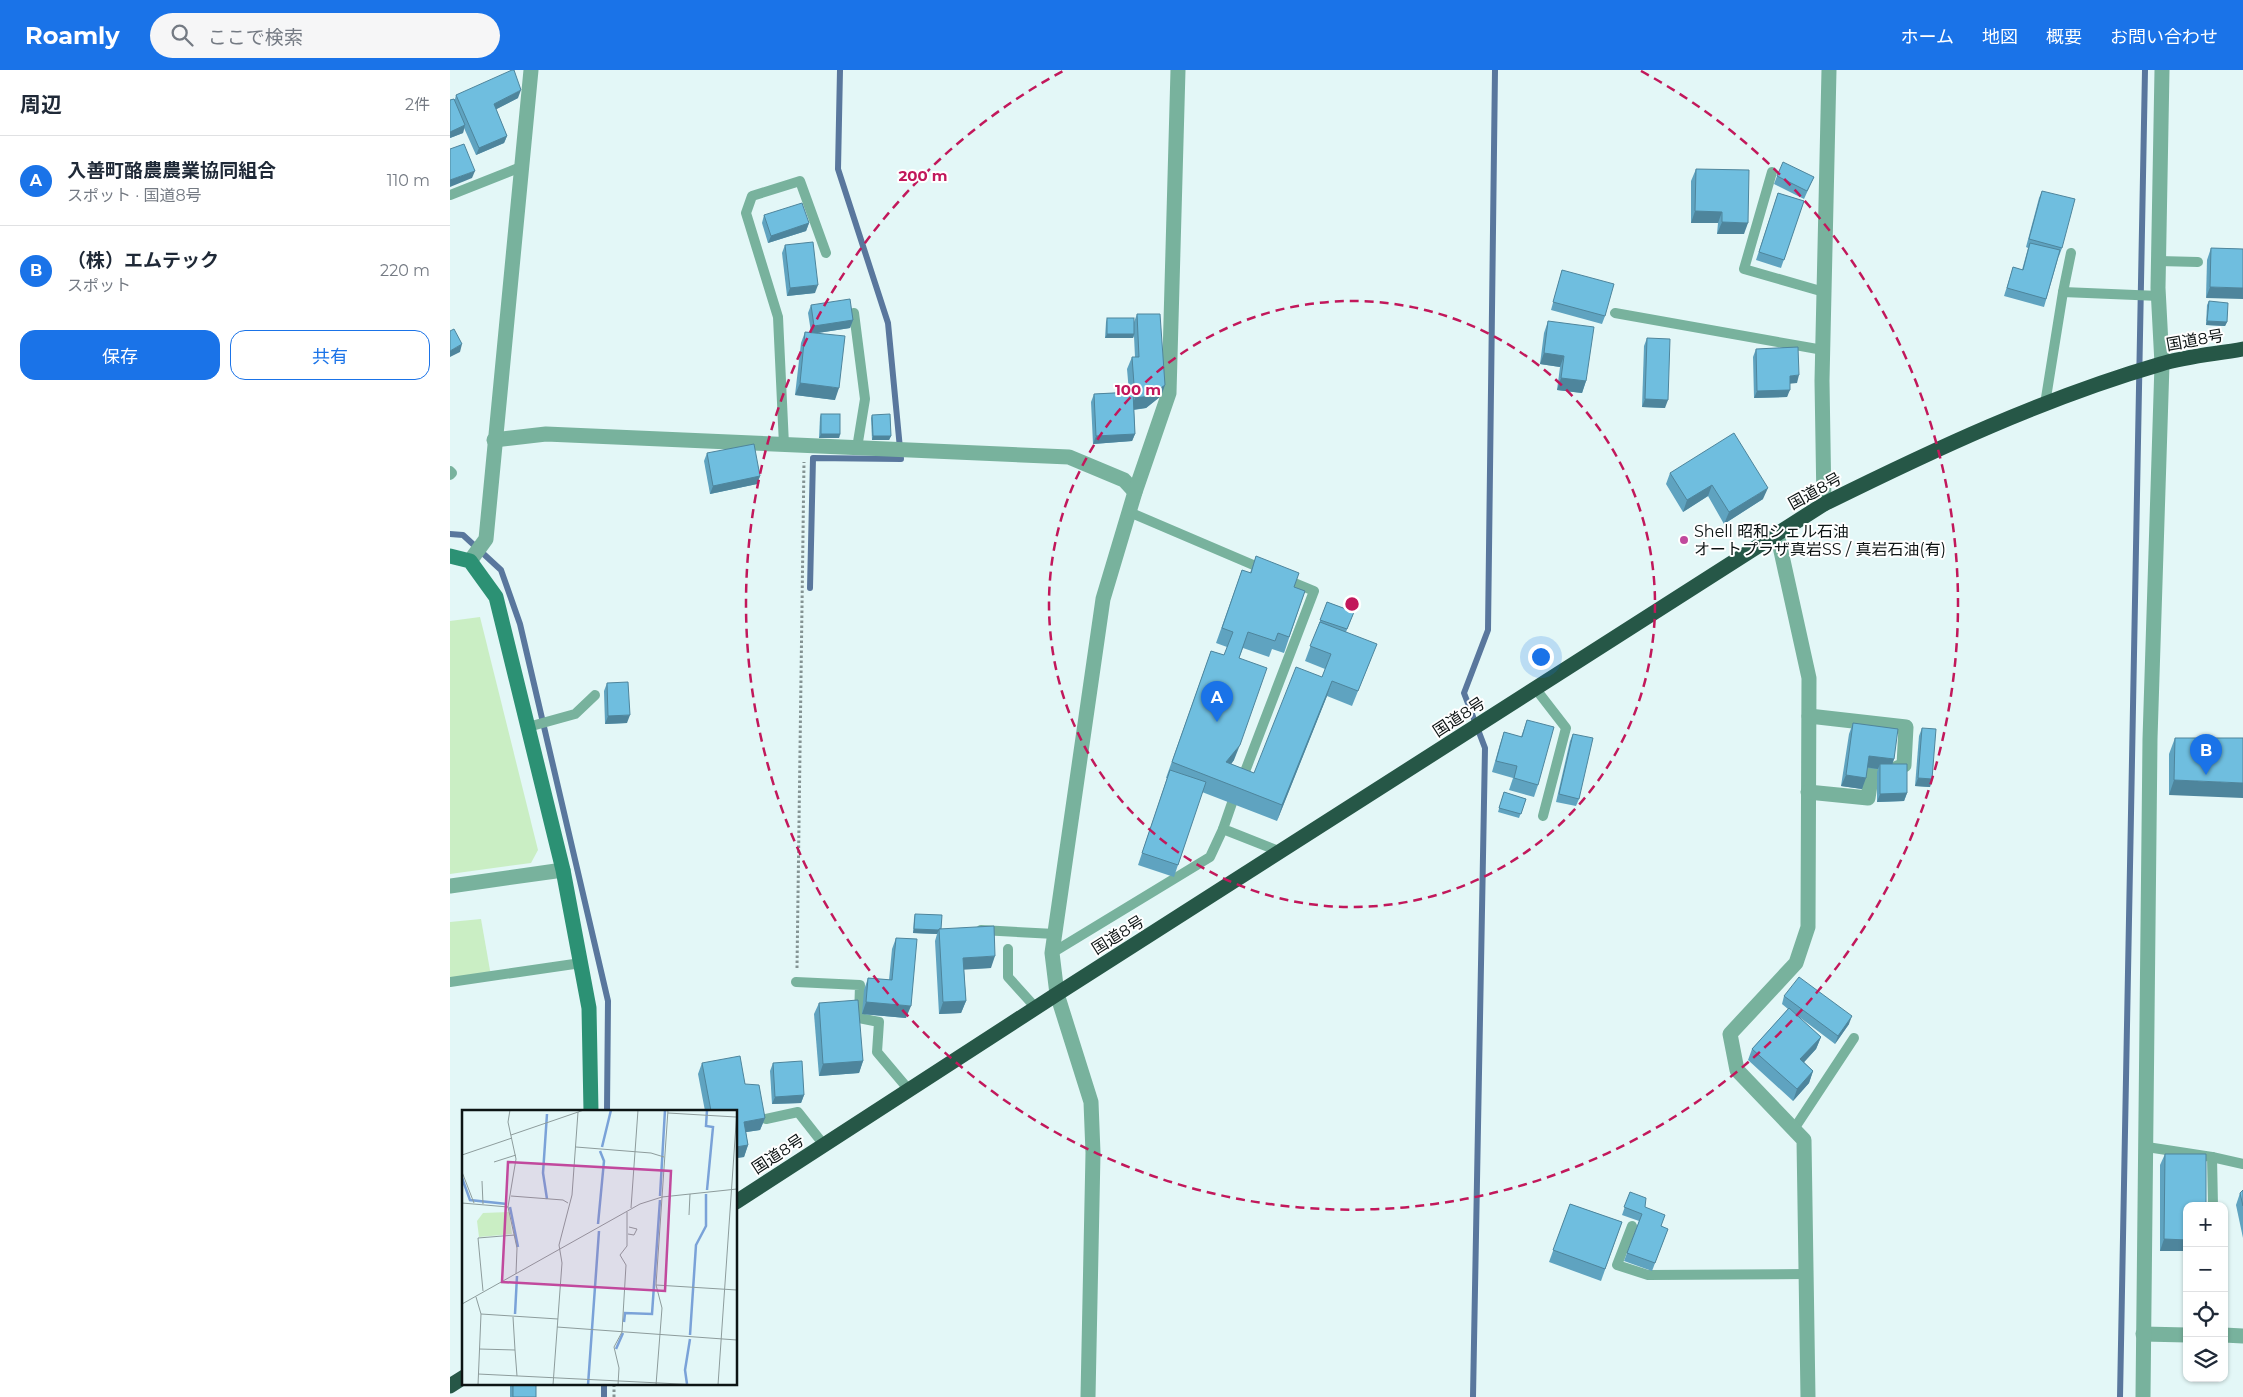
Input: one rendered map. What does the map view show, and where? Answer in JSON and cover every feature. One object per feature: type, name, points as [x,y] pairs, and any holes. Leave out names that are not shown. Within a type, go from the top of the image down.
[{"type":"highway","name":"国道8号","points":[[738,1201],[1057,994],[1824,504],[1926,453],[1996,422],[2162,364],[2243,349]]},
{"type":"highway","points":[[450,1386],[462,1378]]},
{"type":"street","points":[[470,561],[486,539],[531,70]]},
{"type":"street","points":[[1088,1397],[1093,1153],[1091,1102],[1057,994],[1052,953],[1103,599],[1135,492],[1168,393],[1178,70]]},
{"type":"street","points":[[1824,504],[1823,350],[1829,70]]},
{"type":"street","points":[[2143,1397],[2142,1334],[2150,739],[2162,364],[2159,261],[2162,70]]},
{"type":"street","points":[[494,440],[546,434],[1069,457],[1124,480],[1135,492]]},
{"type":"street","points":[[1777,533],[1809,678],[1808,927],[1796,963],[1730,1034],[1737,1070],[1804,1140],[1808,1397]]},
{"type":"street","points":[[450,556],[470,561],[496,597],[563,870],[581,963],[589,1008],[591,1110]]},
{"type":"street","points":[[1808,792],[1868,798],[1872,772],[1891,771],[1904,765],[1906,727],[1809,716]]},
{"type":"street","points":[[450,886],[563,870]]},
{"type":"street","points":[[2142,1334],[2183,1335]]},
{"type":"street","points":[[2228,1335],[2243,1336]]},
{"type":"lane","points":[[450,195],[521,167]]},
{"type":"lane","points":[[1772,172],[1744,269],[1824,292]]},
{"type":"lane","points":[[784,445],[778,317],[746,213],[752,196],[800,181],[826,253]]},
{"type":"lane","points":[[2046,404],[2071,252]]},
{"type":"lane","points":[[2159,261],[2198,262]]},
{"type":"lane","points":[[2063,292],[2159,296]]},
{"type":"lane","points":[[854,313],[865,399],[857,448]]},
{"type":"lane","points":[[1615,313],[1823,350]]},
{"type":"lane","points":[[450,471],[452,473],[450,475]]},
{"type":"lane","points":[[1129,512],[1314,591],[1239,785]]},
{"type":"lane","points":[[1535,688],[1566,728],[1543,816]]},
{"type":"lane","points":[[528,727],[575,714],[595,695]]},
{"type":"lane","points":[[1052,953],[1210,857],[1232,803]]},
{"type":"lane","points":[[1223,829],[1281,852]]},
{"type":"lane","points":[[966,930],[1055,934]]},
{"type":"lane","points":[[1008,949],[1008,976],[1036,1008]]},
{"type":"lane","points":[[450,982],[581,963]]},
{"type":"lane","points":[[796,982],[860,985],[859,1018],[879,1022],[877,1052],[909,1090]]},
{"type":"lane","points":[[1794,1129],[1854,1038]]},
{"type":"lane","points":[[766,1119],[798,1112],[824,1145]]},
{"type":"lane","points":[[2146,1148],[2212,1156],[2243,1164]]},
{"type":"lane","points":[[2212,1156],[2213,1202]]},
{"type":"lane","points":[[1632,1226],[1617,1265],[1648,1275],[1806,1274]]},
{"type":"path","points":[[796,982],[804,446]]},
{"type":"path","points":[[614,1384],[614,1397]]},
{"type":"green space","points":[[480,617],[538,850],[531,863],[450,874],[450,621]]},
{"type":"green space","points":[[481,919],[491,976],[450,982],[450,922]]},
{"type":"building","points":[[514,70],[521,90],[494,104],[507,136],[479,148],[456,95]]},
{"type":"building","points":[[454,99],[465,125],[450,132],[450,100]]},
{"type":"building","points":[[464,144],[475,171],[450,180],[450,149]]},
{"type":"building","points":[[1783,162],[1814,177],[1807,191],[1777,176]]},
{"type":"building","points":[[1696,169],[1749,170],[1748,223],[1722,222],[1722,212],[1695,211]]},
{"type":"building","points":[[2042,191],[2075,199],[2062,248],[2029,239]]},
{"type":"building","points":[[1778,193],[1804,201],[1784,260],[1759,252]]},
{"type":"building","points":[[802,203],[809,223],[771,236],[764,215]]},
{"type":"building","points":[[813,242],[818,285],[790,288],[785,245]]},
{"type":"building","points":[[2030,243],[2060,250],[2046,299],[2007,288],[2013,267],[2023,270]]},
{"type":"building","points":[[2211,248],[2243,249],[2243,288],[2210,287]]},
{"type":"building","points":[[1562,270],[1614,284],[1605,316],[1553,302]]},
{"type":"building","points":[[850,299],[853,320],[814,326],[811,305]]},
{"type":"building","points":[[2209,301],[2228,303],[2227,322],[2207,321]]},
{"type":"building","points":[[1137,314],[1160,314],[1165,385],[1150,396],[1135,398],[1132,357],[1139,357]]},
{"type":"building","points":[[1107,318],[1134,318],[1134,334],[1107,334]]},
{"type":"building","points":[[1548,321],[1594,327],[1586,381],[1561,378],[1564,356],[1544,353]]},
{"type":"building","points":[[454,329],[462,344],[450,351],[450,331]]},
{"type":"building","points":[[805,332],[845,336],[839,388],[800,383]]},
{"type":"building","points":[[1647,338],[1670,339],[1668,400],[1645,399]]},
{"type":"building","points":[[1798,347],[1799,375],[1790,376],[1790,390],[1757,391],[1756,349]]},
{"type":"building","points":[[1133,392],[1135,434],[1096,436],[1094,394]]},
{"type":"building","points":[[821,414],[840,414],[840,434],[821,434]]},
{"type":"building","points":[[890,414],[891,436],[873,436],[872,415]]},
{"type":"building","points":[[1734,433],[1768,488],[1729,512],[1712,485],[1687,500],[1670,473]]},
{"type":"building","points":[[754,444],[760,476],[713,486],[707,453]]},
{"type":"building","points":[[1256,556],[1299,573],[1294,587],[1305,591],[1289,637],[1278,633],[1275,641],[1248,632],[1239,658],[1267,668],[1240,745],[1226,762],[1254,773],[1296,667],[1322,677],[1331,654],[1310,646],[1320,622],[1377,644],[1358,691],[1332,681],[1282,805],[1172,762],[1211,651],[1224,655],[1233,632],[1222,628],[1242,570],[1251,573]]},
{"type":"building","points":[[1327,602],[1354,612],[1347,629],[1320,620]]},
{"type":"building","points":[[628,682],[630,715],[608,716],[607,683]]},
{"type":"building","points":[[1527,720],[1554,727],[1538,785],[1514,778],[1517,766],[1496,761],[1504,732],[1522,737]]},
{"type":"building","points":[[1853,723],[1898,729],[1894,759],[1869,756],[1866,778],[1846,775]]},
{"type":"building","points":[[1922,728],[1936,729],[1932,779],[1918,778]]},
{"type":"building","points":[[1573,734],[1593,738],[1579,799],[1559,794]]},
{"type":"building","points":[[2175,738],[2243,738],[2243,783],[2174,780]]},
{"type":"building","points":[[1880,764],[1907,764],[1907,793],[1880,794]]},
{"type":"building","points":[[1170,770],[1206,782],[1178,865],[1142,853]]},
{"type":"building","points":[[1504,792],[1526,799],[1521,814],[1499,808]]},
{"type":"building","points":[[915,914],[942,915],[941,929],[914,929]]},
{"type":"building","points":[[994,926],[995,956],[963,958],[966,1001],[943,1002],[939,929]]},
{"type":"building","points":[[896,938],[917,939],[911,1006],[866,1002],[868,978],[892,980]]},
{"type":"building","points":[[1799,977],[1852,1016],[1838,1036],[1784,996]]},
{"type":"building","points":[[858,1000],[863,1061],[823,1064],[819,1003]]},
{"type":"building","points":[[1789,1008],[1821,1037],[1800,1059],[1813,1071],[1797,1089],[1752,1049]]},
{"type":"building","points":[[740,1056],[745,1084],[759,1085],[765,1118],[744,1122],[748,1145],[738,1147],[738,1110],[711,1110],[702,1063]]},
{"type":"building","points":[[802,1061],[804,1095],[775,1097],[773,1063]]},
{"type":"building","points":[[2165,1154],[2206,1154],[2206,1202],[2183,1202],[2183,1240],[2164,1239]]},
{"type":"building","points":[[2243,1190],[2243,1206],[2240,1193]]},
{"type":"building","points":[[1630,1192],[1646,1198],[1645,1207],[1665,1215],[1661,1226],[1668,1229],[1655,1263],[1627,1253],[1642,1214],[1624,1207]]},
{"type":"building","points":[[1570,1204],[1622,1222],[1605,1269],[1553,1250]]},
{"type":"building","points":[[513,1384],[536,1384],[536,1397],[513,1397]]},
{"type":"waterway","points":[[810,588],[813,458],[901,459],[888,323],[838,169],[840,70]]},
{"type":"waterway","points":[[1473,1397],[1485,748],[1464,693],[1488,630],[1495,70]]},
{"type":"waterway","points":[[2120,1397],[2145,70]]},
{"type":"waterway","points":[[450,534],[463,535],[501,570],[520,624],[608,1001],[607,1110]]},
{"type":"waterway","points":[[604,1384],[604,1397]]},
{"type":"place","name":"Shell 昭和シェル石油 オートプラザ真岩SS / 真岩石油(有)","points":[[1684,540]]},
{"type":"place","name":"入善町酪農農業協同組合","points":[[1217,722]]},
{"type":"place","name":"（株）エムテック","points":[[2206,775]]}]
